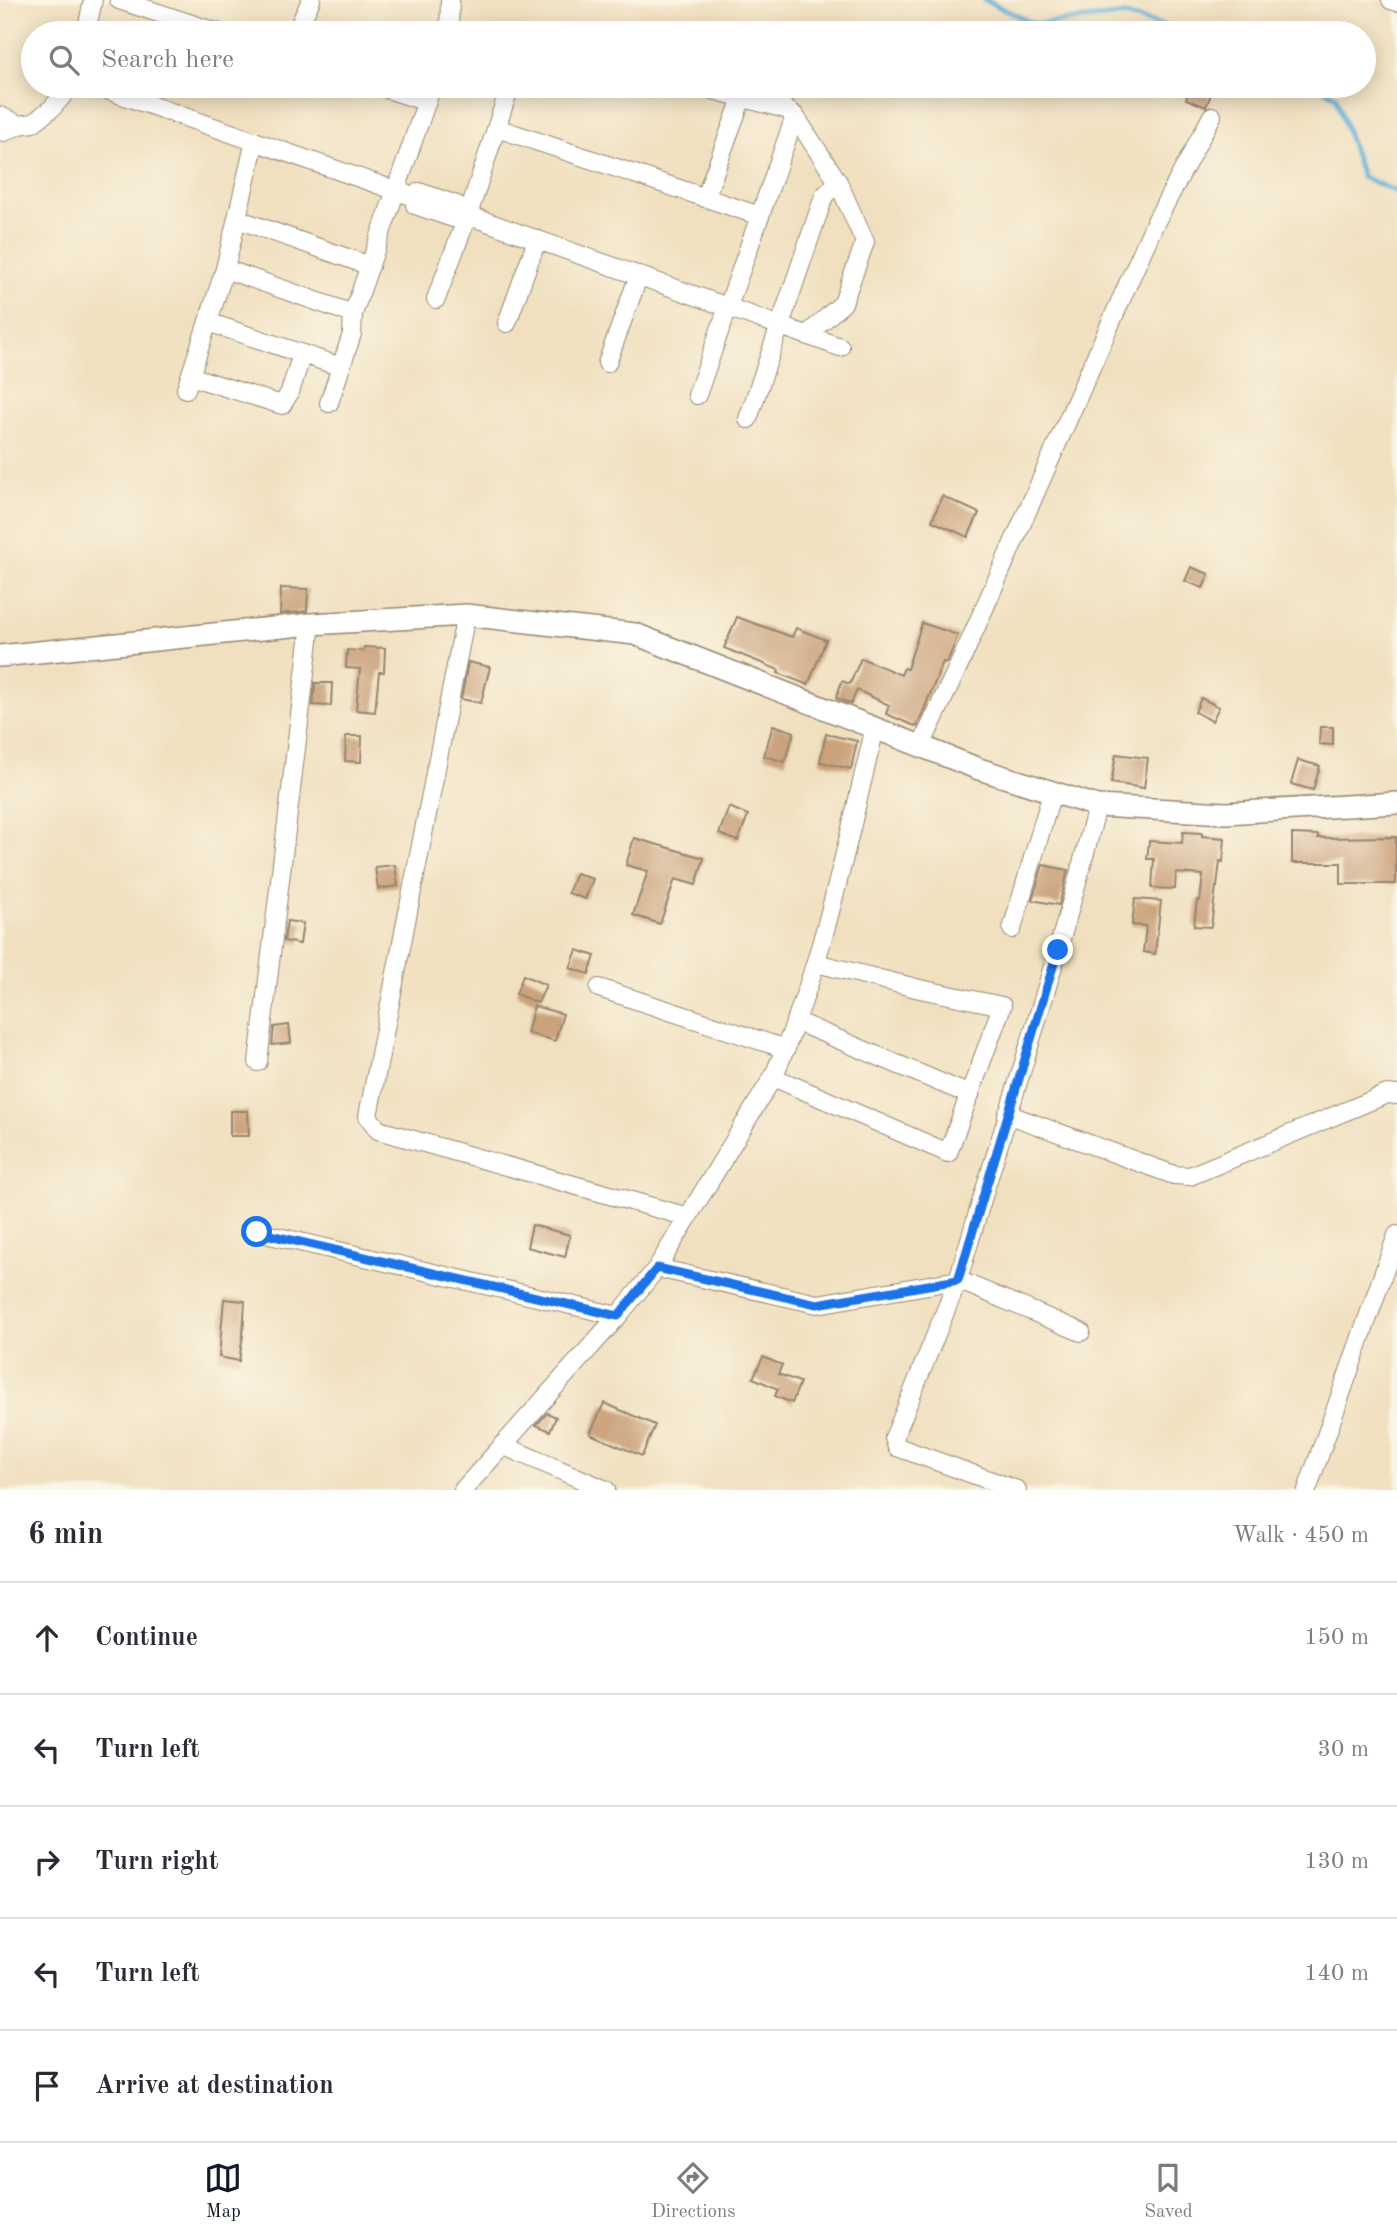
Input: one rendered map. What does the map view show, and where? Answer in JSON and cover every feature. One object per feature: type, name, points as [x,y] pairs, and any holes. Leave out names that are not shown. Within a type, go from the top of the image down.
[{"type":"street","points":[[89,21],[93,0]]},
{"type":"street","points":[[119,0],[183,21]]},
{"type":"street","points":[[301,21],[311,0]]},
{"type":"street","points":[[449,21],[450,0]]},
{"type":"street","points":[[1391,0],[1397,2]]},
{"type":"street","points":[[0,131],[33,124],[61,98]]},
{"type":"street","points":[[131,98],[396,190],[417,198],[415,205],[453,218],[463,214],[840,347]]},
{"type":"street","points":[[328,403],[352,334],[353,314],[428,98]]},
{"type":"street","points":[[436,299],[463,214],[506,98]]},
{"type":"street","points":[[705,198],[742,98]]},
{"type":"street","points":[[746,98],[786,109],[795,116],[838,182],[865,242],[843,303],[807,335]]},
{"type":"street","points":[[0,116],[19,125]]},
{"type":"street","points":[[697,395],[795,116]]},
{"type":"street","points":[[921,746],[1154,225],[1212,116]]},
{"type":"street","points":[[497,128],[760,216]]},
{"type":"street","points":[[255,141],[225,269],[188,382],[282,405],[290,392],[302,354]]},
{"type":"street","points":[[748,419],[824,196],[838,182]]},
{"type":"street","points":[[237,219],[370,266]]},
{"type":"street","points":[[508,323],[537,240]]},
{"type":"street","points":[[225,269],[353,314]]},
{"type":"street","points":[[607,363],[639,275]]},
{"type":"street","points":[[208,322],[341,367]]},
{"type":"street","points":[[467,615],[368,1116],[378,1129],[688,1217]]},
{"type":"street","points":[[0,656],[311,624],[467,615],[635,634],[979,769],[1097,806],[1226,813],[1397,803]]},
{"type":"street","points":[[258,1062],[311,624]]},
{"type":"street","points":[[463,1490],[618,1316],[657,1268],[773,1077],[786,1049],[816,963],[875,728]]},
{"type":"street","points":[[1012,929],[1052,793]]},
{"type":"street","points":[[1017,1490],[898,1447],[894,1438],[958,1280],[1072,909],[1097,806]]},
{"type":"street","points":[[773,1077],[948,1153],[1002,1006],[919,989],[816,963]]},
{"type":"street","points":[[599,988],[786,1049]]},
{"type":"street","points":[[795,1021],[970,1095]]},
{"type":"street","points":[[1007,1114],[1174,1175],[1190,1176],[1387,1094],[1397,1095]]},
{"type":"street","points":[[257,1232],[618,1316]]},
{"type":"street","points":[[1307,1490],[1397,1235]]},
{"type":"street","points":[[657,1268],[817,1304],[958,1280],[1081,1332]]},
{"type":"street","points":[[502,1445],[606,1490]]},
{"type":"building","points":[[1186,98],[1209,98],[1206,107]]},
{"type":"building","points":[[942,496],[979,513],[968,537],[932,521]]},
{"type":"building","points":[[1191,567],[1209,574],[1203,588],[1185,581]]},
{"type":"building","points":[[281,588],[308,589],[307,611],[280,614]]},
{"type":"building","points":[[737,617],[792,637],[796,628],[826,640],[808,685],[724,648]]},
{"type":"building","points":[[922,623],[958,635],[947,663],[943,662],[917,727],[886,714],[889,705],[857,690],[851,704],[836,698],[842,681],[850,684],[861,658],[901,675],[904,668],[907,669]]},
{"type":"building","points":[[364,647],[385,648],[384,672],[379,672],[375,712],[356,710],[360,669],[346,668],[347,650],[364,651]]},
{"type":"building","points":[[468,662],[490,667],[481,703],[461,699]]},
{"type":"building","points":[[315,683],[332,683],[331,706],[313,705]]},
{"type":"building","points":[[1201,698],[1219,707],[1212,721],[1195,712]]},
{"type":"building","points":[[773,725],[794,732],[785,762],[764,756]]},
{"type":"building","points":[[1320,727],[1333,727],[1333,745],[1319,744]]},
{"type":"building","points":[[826,734],[857,741],[851,769],[820,762]]},
{"type":"building","points":[[346,736],[362,736],[361,762],[345,761]]},
{"type":"building","points":[[1116,754],[1148,758],[1144,788],[1111,783]]},
{"type":"building","points":[[1298,760],[1320,766],[1313,790],[1291,784]]},
{"type":"building","points":[[729,807],[748,815],[738,841],[719,834]]},
{"type":"building","points":[[1183,832],[1225,838],[1211,927],[1194,926],[1203,875],[1176,873],[1175,889],[1152,888],[1154,859],[1147,859],[1149,841],[1182,843]]},
{"type":"building","points":[[1292,834],[1318,835],[1318,838],[1396,837],[1396,884],[1341,884],[1341,863],[1292,863]]},
{"type":"building","points":[[634,838],[704,858],[696,885],[675,879],[660,924],[633,915],[648,871],[626,865]]},
{"type":"building","points":[[395,865],[398,886],[378,889],[375,867]]},
{"type":"building","points":[[1043,865],[1068,870],[1059,905],[1032,900]]},
{"type":"building","points":[[576,873],[593,879],[585,899],[568,893]]},
{"type":"building","points":[[1135,899],[1161,901],[1155,954],[1143,952],[1146,926],[1132,925]]},
{"type":"building","points":[[287,921],[303,923],[300,944],[284,941]]},
{"type":"building","points":[[577,950],[595,956],[589,974],[570,968]]},
{"type":"building","points":[[523,975],[546,985],[538,1003],[516,994]]},
{"type":"building","points":[[534,1006],[563,1014],[555,1041],[527,1033]]},
{"type":"building","points":[[289,1025],[291,1043],[272,1045],[274,1027]]},
{"type":"building","points":[[230,1111],[248,1111],[249,1136],[230,1136]]},
{"type":"building","points":[[532,1225],[570,1235],[565,1257],[527,1247]]},
{"type":"building","points":[[224,1299],[245,1301],[239,1361],[219,1357]]},
{"type":"building","points":[[763,1357],[782,1365],[778,1374],[800,1382],[792,1403],[775,1396],[778,1389],[753,1378]]},
{"type":"building","points":[[604,1403],[655,1425],[642,1456],[590,1434]]},
{"type":"building","points":[[547,1413],[556,1417],[550,1431],[536,1425]]},
{"type":"waterway","points":[[985,0],[1028,21]]},
{"type":"waterway","points":[[1064,21],[1125,15],[1147,21]]},
{"type":"waterway","points":[[1336,98],[1362,177],[1397,192]]},
{"type":"route","points":[[257,1232],[618,1316],[657,1268],[817,1304],[958,1280],[1058,950]]}]
